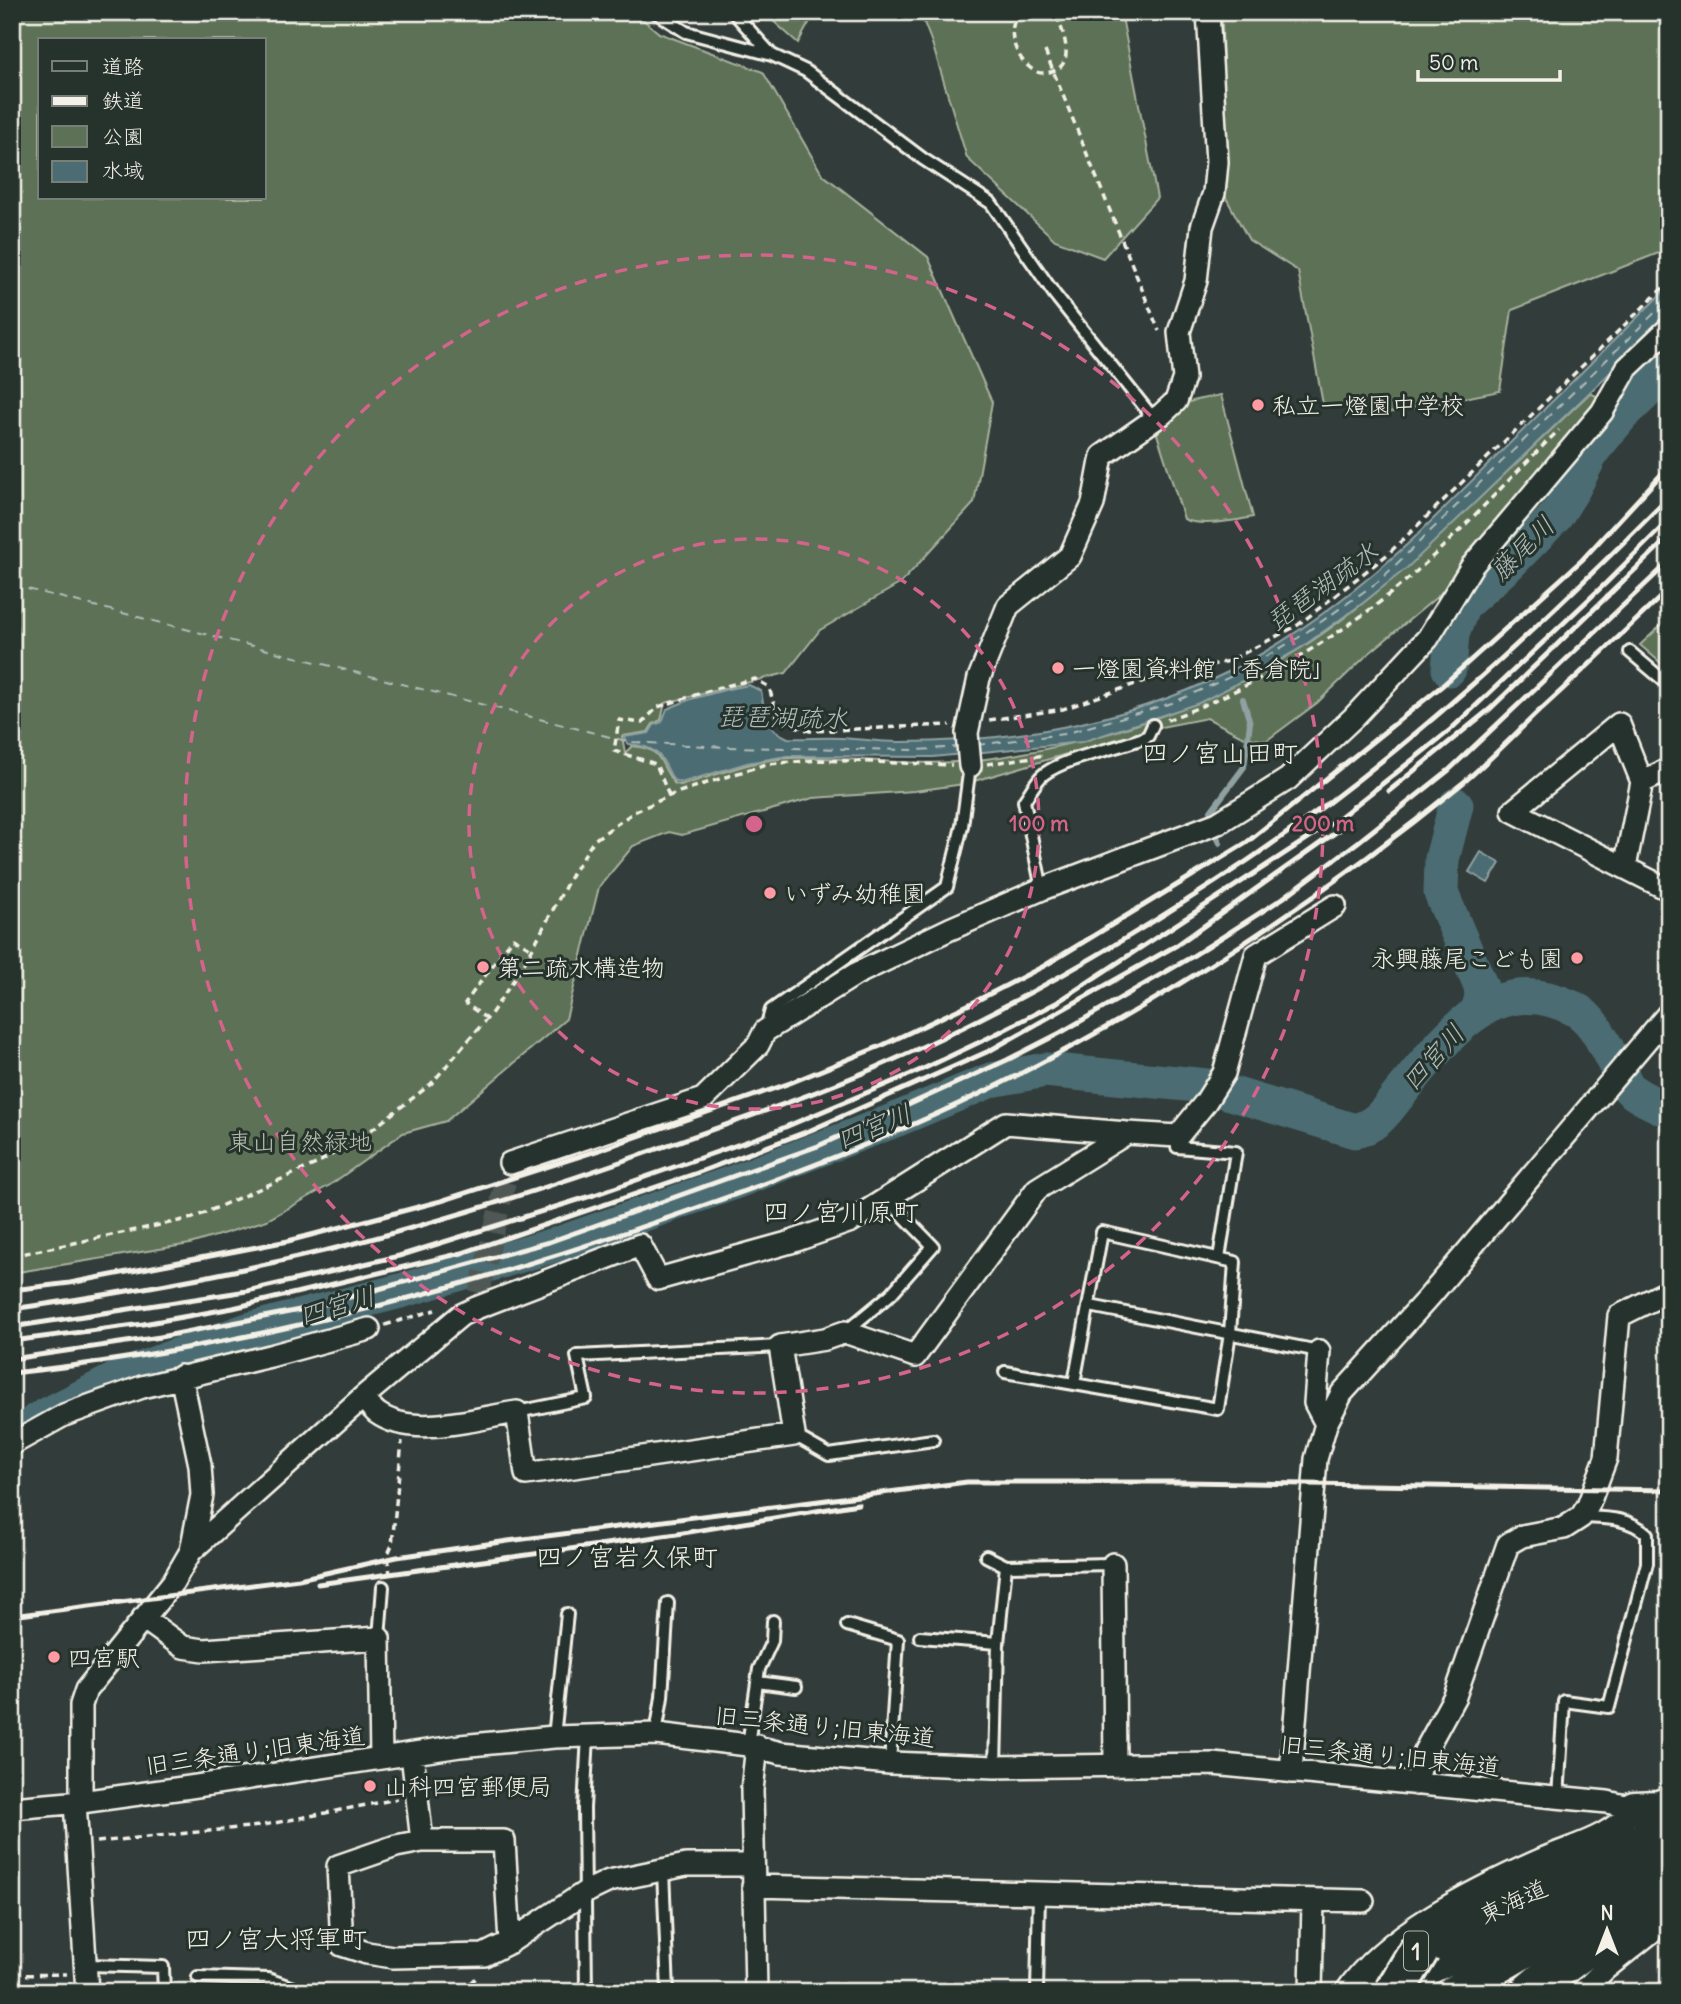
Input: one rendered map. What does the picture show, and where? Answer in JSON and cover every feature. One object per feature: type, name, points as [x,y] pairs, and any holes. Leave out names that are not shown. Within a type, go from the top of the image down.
[{"type":"highway","name":"東海道","points":[[1369,1992],[1389,1972],[1411,1978],[1471,1920],[1658,1812]]},
{"type":"highway","points":[[1552,1986],[1664,1897]]},
{"type":"main road","points":[[1379,1992],[1554,1908],[1669,1857]]},
{"type":"main road","points":[[1454,1992],[1552,1936],[1617,1903],[1664,1897]]},
{"type":"street","points":[[970,764],[968,728],[979,678],[1008,606],[1070,556],[1093,504],[1102,456],[1176,401],[1184,378],[1179,332],[1196,281],[1202,227],[1214,193],[1217,162],[1208,12]]},
{"type":"street","points":[[510,1163],[703,1098],[758,1045],[765,1031],[856,974],[1042,888],[1218,823],[1288,779],[1353,718],[1428,638],[1472,566],[1602,412],[1627,368],[1669,328]]},
{"type":"street","points":[[1625,867],[1642,782],[1619,724],[1513,811],[1669,890]]},
{"type":"street","points":[[1642,782],[1669,769]]},
{"type":"street","points":[[87,1977],[78,1844],[81,1705],[86,1690],[173,1582],[191,1551],[363,1396],[472,1305],[640,1245],[658,1279],[791,1242],[852,1221],[1006,1123],[1178,1136],[1205,1103],[1224,1073],[1256,955],[1335,906]]},
{"type":"street","points":[[1291,1772],[1316,1459],[1326,1424],[1342,1393],[1437,1287],[1669,1013]]},
{"type":"street","points":[[363,1396],[379,1414],[404,1425],[428,1426],[517,1412],[526,1474],[794,1435],[780,1346],[825,1339],[845,1332],[915,1356],[1037,1189],[1127,1133]]},
{"type":"street","points":[[1416,1784],[1425,1752],[1455,1696],[1508,1544],[1522,1536],[1564,1528],[1581,1517],[1588,1506],[1606,1458],[1619,1316],[1669,1291]]},
{"type":"street","points":[[12,1444],[64,1415],[142,1387],[369,1329]]},
{"type":"street","points":[[1319,1351],[1315,1403],[1326,1424]]},
{"type":"street","points":[[181,1376],[201,1475],[202,1495],[191,1551]]},
{"type":"street","points":[[1113,1564],[1115,1766]]},
{"type":"street","points":[[143,1618],[183,1647],[204,1650],[379,1639],[381,1758]]},
{"type":"street","name":"旧三条通り;旧東海道","points":[[12,1808],[78,1802],[460,1746],[554,1737],[656,1734],[752,1746],[780,1753],[890,1763],[995,1767],[1213,1764],[1607,1802],[1658,1812]]},
{"type":"street","points":[[752,1746],[756,1992]]},
{"type":"street","points":[[412,1754],[422,1840]]},
{"type":"street","points":[[1346,1992],[1371,1962],[1446,1906],[1540,1860],[1602,1836],[1624,1821],[1658,1812]]},
{"type":"street","points":[[510,1942],[504,1840],[422,1840],[338,1866],[342,1945],[393,1957],[484,1955],[510,1942],[584,1893],[609,1881],[686,1865],[753,1865]]},
{"type":"street","points":[[753,1886],[1363,1901]]},
{"type":"street","points":[[1311,1992],[1314,1900]]},
{"type":"lane","points":[[655,12],[687,32],[772,55],[806,71],[923,159],[991,203],[1055,295],[1154,419]]},
{"type":"lane","points":[[733,12],[772,55]]},
{"type":"lane","points":[[1630,652],[1669,685]]},
{"type":"lane","points":[[1042,888],[1024,801],[1043,775],[1074,760],[1149,736],[1153,725]]},
{"type":"lane","points":[[765,1031],[771,1010],[947,887],[962,826],[970,764]]},
{"type":"lane","points":[[1178,1136],[1177,1147],[1236,1152],[1219,1258]]},
{"type":"lane","points":[[845,1332],[891,1294],[933,1246],[888,1200]]},
{"type":"lane","points":[[1004,1372],[1218,1409],[1230,1334],[1235,1262],[1102,1232],[1074,1383]]},
{"type":"lane","points":[[1090,1306],[1319,1351]]},
{"type":"lane","points":[[517,1412],[586,1398],[577,1356],[780,1346]]},
{"type":"lane","points":[[794,1435],[829,1455],[933,1440]]},
{"type":"lane","points":[[1558,1798],[1564,1701],[1609,1707],[1647,1563],[1647,1534],[1636,1524],[1614,1518],[1581,1517]]},
{"type":"lane","points":[[986,1556],[1006,1566],[1113,1564]]},
{"type":"lane","points":[[995,1767],[998,1643],[1006,1566]]},
{"type":"lane","points":[[379,1639],[383,1587]]},
{"type":"lane","points":[[656,1734],[662,1697],[668,1603]]},
{"type":"lane","points":[[554,1737],[567,1614]]},
{"type":"lane","points":[[752,1746],[759,1669],[772,1641],[773,1621]]},
{"type":"lane","points":[[847,1625],[898,1640],[890,1763]]},
{"type":"lane","points":[[920,1637],[998,1643]]},
{"type":"lane","points":[[757,1682],[796,1687]]},
{"type":"lane","points":[[586,1992],[584,1808],[588,1736]]},
{"type":"lane","points":[[663,1870],[668,1992]]},
{"type":"lane","points":[[1037,1992],[1039,1893]]},
{"type":"lane","points":[[87,1977],[163,1966],[164,1992]]},
{"type":"lane","points":[[198,1977],[268,1979],[296,1989],[328,1992]]},
{"type":"lane","points":[[229,1979],[230,1992]]},
{"type":"path","points":[[1023,12],[1016,17],[1011,29],[1015,45],[1026,63],[1036,71],[1058,70],[1066,60],[1066,44],[1055,12]]},
{"type":"path","points":[[1045,51],[1160,334],[1180,340]]},
{"type":"path","points":[[669,796],[656,764],[614,751],[619,720],[642,723],[658,707],[755,678],[769,687],[778,720],[810,731],[968,728],[1063,709],[1150,679],[1229,661],[1298,625],[1388,554],[1669,282]]},
{"type":"path","points":[[1153,725],[1197,709],[1322,645],[1412,575],[1564,425]]},
{"type":"path","points":[[12,1256],[193,1217],[316,1164],[366,1135],[431,1084],[487,1019],[532,948],[572,874],[594,840],[634,812],[669,796],[766,764],[820,760],[890,764],[970,764],[1017,761],[1053,753]]},
{"type":"path","points":[[487,1019],[465,1003],[514,938],[532,948]]},
{"type":"path","points":[[369,1329],[451,1306],[472,1305]]},
{"type":"path","points":[[383,1587],[390,1582],[388,1554],[392,1545],[404,1425]]},
{"type":"path","points":[[78,1844],[259,1826],[416,1795]]},
{"type":"path","points":[[18,1992],[19,1975],[87,1977]]},
{"type":"green space","name":"東山自然緑地","points":[[12,12],[634,12],[659,33],[763,72],[822,174],[928,257],[992,402],[974,503],[901,583],[820,630],[786,673],[665,703],[661,720],[653,724],[648,732],[622,736],[625,753],[632,746],[651,750],[660,758],[675,784],[681,785],[774,759],[932,763],[1021,754],[1104,734],[1186,707],[1264,670],[1324,633],[1408,565],[1590,393],[1607,401],[1517,514],[1438,596],[1367,655],[1317,703],[1266,741],[1244,737],[1207,718],[1156,728],[964,784],[914,791],[813,798],[682,835],[669,832],[633,846],[599,887],[566,1019],[446,1121],[403,1133],[330,1185],[267,1220],[190,1244],[12,1273]]},
{"type":"green space","points":[[763,12],[815,12],[798,43]]},
{"type":"green space","points":[[920,12],[1121,12],[1157,198],[1103,258],[1055,240],[967,158]]},
{"type":"green space","points":[[1222,12],[1669,12],[1669,249],[1512,310],[1500,391],[1388,413],[1323,404],[1298,271],[1249,240],[1224,194]]},
{"type":"green space","points":[[1221,395],[1253,517],[1199,523],[1184,519],[1157,434],[1176,409],[1199,399]]},
{"type":"green space","points":[[1669,618],[1669,670],[1640,645]]},
{"type":"water","points":[[1669,286],[1669,316],[1408,567],[1302,647],[1199,703],[1082,742],[933,757],[787,756],[747,763],[681,783],[673,780],[657,753],[646,747],[628,744],[624,737],[649,733],[654,725],[662,722],[667,709],[691,699],[749,685],[761,691],[769,725],[788,738],[899,742],[989,738],[1078,724],[1165,699],[1207,682],[1291,635],[1374,574],[1412,540]]},
{"type":"water","points":[[1481,852],[1500,863],[1488,883],[1469,872]]},
{"type":"waterway","name":"藤尾川","points":[[1449,669],[1452,634],[1463,605],[1509,564],[1556,516],[1593,450],[1622,415],[1669,370]]},
{"type":"waterway","points":[[1209,821],[1211,811],[1244,767],[1250,723],[1243,699]]},
{"type":"waterway","name":"藤尾川","points":[[1456,805],[1442,859],[1441,893],[1481,987],[1482,998],[1478,1010]]},
{"type":"waterway","points":[[1214,831],[1220,843]]},
{"type":"waterway","name":"四宮川","points":[[37,1420],[115,1380],[248,1330],[404,1290],[561,1243],[732,1183],[991,1080],[1045,1070],[1207,1086],[1355,1131],[1382,1116],[1436,1050],[1474,1015],[1496,1003],[1519,997],[1545,998],[1582,1014],[1596,1029],[1630,1089],[1669,1111]]},
{"type":"waterway","points":[[1213,1075],[1220,1048]]},
{"type":"ferry route","points":[[977,745],[1064,734],[1172,703],[1232,676],[1298,638],[1379,581],[1669,299]]},
{"type":"ferry route","points":[[12,585],[630,742],[725,747],[918,750],[957,747]]},
{"type":"tunnel","points":[[479,1293],[510,1163]]},
{"type":"railway","points":[[12,1290],[70,1283],[288,1241],[441,1201],[599,1150],[790,1083],[883,1045],[974,1002],[1044,966],[1246,843],[1443,685],[1582,560],[1669,466]]},
{"type":"railway","points":[[12,1309],[250,1268],[369,1240],[451,1217],[573,1178],[799,1099],[884,1064],[978,1020],[1115,945],[1247,861],[1304,821],[1467,690],[1669,497]]},
{"type":"railway","points":[[12,1327],[247,1291],[399,1256],[594,1195],[771,1133],[923,1069],[988,1038],[1056,1003],[1339,818],[1449,731],[1669,520]]},
{"type":"railway","points":[[1389,791],[1490,709],[1669,537]]},
{"type":"railway","points":[[12,1359],[160,1337],[310,1308],[549,1242],[818,1146],[1007,1060],[1060,1033],[1188,959],[1283,898],[1358,842],[1449,770],[1669,562]]},
{"type":"railway","points":[[12,1373],[245,1337],[322,1320],[474,1280],[624,1233],[767,1183],[954,1106],[1060,1053],[1180,984],[1356,866],[1474,774],[1669,589]]},
{"type":"railway","points":[[12,1341],[143,1324],[233,1308],[462,1253],[697,1173],[811,1130],[989,1051],[1177,945],[1339,830]]},
{"type":"railway","points":[[12,1616],[299,1579],[397,1557],[508,1541],[967,1482],[1185,1482],[1669,1490]]},
{"type":"railway","points":[[318,1584],[677,1534],[858,1504]]},
{"type":"place","name":"私立一燈園中学校","points":[[1258,405]]},
{"type":"place","name":"一燈園資料館「香倉院」","points":[[1058,668]]},
{"type":"place","name":"いずみ幼稚園","points":[[770,893]]},
{"type":"place","name":"永興藤尾こども園","points":[[1577,958]]},
{"type":"place","name":"第二疏水構造物","points":[[483,967]]},
{"type":"place","name":"四宮駅","points":[[54,1657]]},
{"type":"place","name":"山科四宮郵便局","points":[[370,1786]]},
{"type":"district","name":"四ノ宮山田町","points":[[1220,752]]},
{"type":"district","name":"四ノ宮川原町","points":[[841,1211]]},
{"type":"district","name":"四ノ宮岩久保町","points":[[627,1556]]},
{"type":"district","name":"四ノ宮大将軍町","points":[[276,1938]]},
{"type":"water label","name":"琵琶湖疏水","points":[[1322,586]]},
{"type":"water label","name":"琵琶湖疏水","points":[[783,717]]}]
